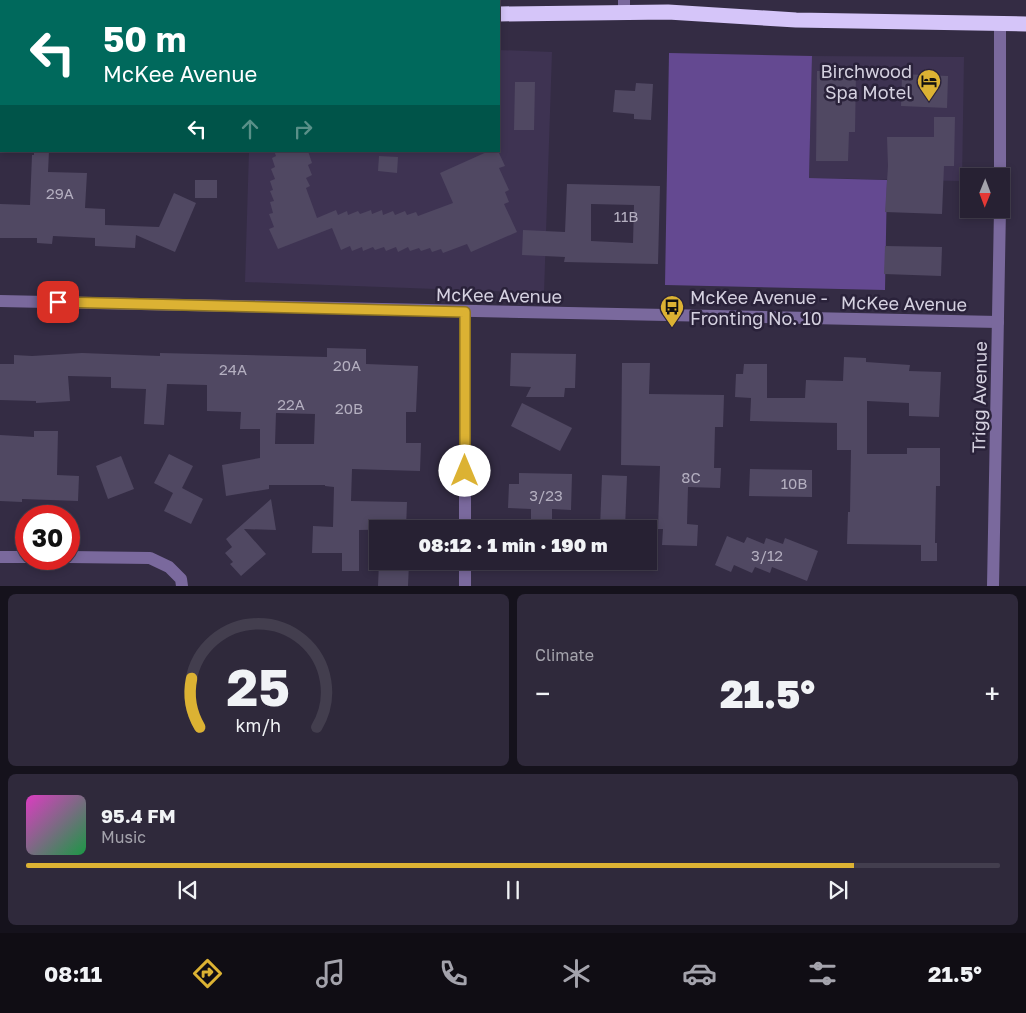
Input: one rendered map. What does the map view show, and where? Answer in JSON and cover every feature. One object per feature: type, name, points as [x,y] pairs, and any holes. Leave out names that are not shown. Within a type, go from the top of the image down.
[{"type":"highway","points":[[500,14],[543,15],[624,6],[668,12],[796,20],[1026,24]]},
{"type":"street","points":[[1000,24],[1000,168]]},
{"type":"street","name":"Trigg Avenue","points":[[993,586],[1000,218]]},
{"type":"street","name":"McKee Avenue","points":[[0,301],[998,322]]},
{"type":"street","points":[[465,312],[465,520]]},
{"type":"street","points":[[0,557],[15,557]]},
{"type":"street","points":[[80,557],[150,558],[169,567],[180,579],[182,586]]},
{"type":"street","points":[[465,570],[465,586]]},
{"type":"shaded area","points":[[500,50],[552,52],[544,293],[245,282],[249,152],[500,152]]},
{"type":"shaded area","points":[[669,53],[812,56],[809,178],[887,180],[885,290],[665,285]]},
{"type":"shaded area","points":[[812,56],[964,57],[962,168],[960,168],[960,181],[809,178]]},
{"type":"building","points":[[817,71],[856,71],[855,132],[849,132],[848,161],[816,161]]},
{"type":"building","points":[[902,74],[948,76],[947,108],[901,106]]},
{"type":"building","points":[[515,82],[535,82],[534,130],[514,130]]},
{"type":"building","points":[[636,83],[653,84],[651,120],[634,119],[634,114],[613,112],[615,90],[635,91]]},
{"type":"building","points":[[934,117],[955,117],[954,166],[944,166],[942,214],[885,212],[888,166],[887,137],[934,137]]},
{"type":"building","points":[[34,152],[49,152],[48,172],[87,173],[85,208],[105,209],[105,225],[159,227],[174,193],[196,203],[175,252],[136,235],[135,248],[95,246],[95,238],[53,236],[52,244],[37,243],[37,238],[0,238],[0,204],[30,205],[32,155],[34,155]]},
{"type":"building","points":[[274,152],[308,152],[312,163],[308,165],[312,175],[306,178],[310,186],[306,188],[317,218],[336,210],[338,215],[347,211],[348,215],[358,211],[360,214],[371,210],[372,214],[382,210],[383,215],[393,211],[395,215],[405,211],[407,215],[416,212],[418,216],[453,203],[440,173],[487,152],[498,152],[505,166],[499,168],[509,190],[505,192],[509,202],[504,204],[517,232],[471,252],[467,244],[443,253],[441,249],[432,252],[430,248],[421,251],[419,248],[410,251],[408,247],[398,252],[396,247],[386,251],[384,247],[375,250],[373,247],[363,251],[362,247],[352,251],[350,246],[341,250],[332,228],[278,249],[269,229],[274,227],[269,214],[273,213],[270,202],[274,201],[270,191],[273,190],[270,181],[275,179],[271,169],[275,167],[272,158],[276,156]]},
{"type":"building","points":[[379,156],[398,157],[397,173],[378,171]]},
{"type":"building","points":[[195,180],[217,180],[217,198],[195,198]]},
{"type":"building","points":[[567,184],[660,186],[658,264],[564,262],[565,257],[522,255],[523,230],[565,232]],"holes":[[[591,204],[634,205],[633,243],[591,241]]]},
{"type":"building","points":[[885,246],[942,247],[941,276],[884,274]]},
{"type":"building","points":[[327,348],[366,349],[366,364],[418,366],[416,412],[406,412],[406,443],[421,443],[420,471],[352,469],[351,501],[407,502],[406,520],[369,520],[369,530],[359,530],[359,571],[342,571],[342,553],[312,553],[313,526],[333,527],[334,487],[325,485],[269,485],[269,489],[226,496],[222,465],[260,458],[260,429],[240,429],[241,412],[207,411],[207,385],[167,384],[164,425],[144,424],[146,389],[111,388],[111,377],[68,376],[70,401],[36,403],[36,401],[0,400],[0,364],[14,364],[14,355],[32,356],[82,353],[160,356],[160,353],[327,357]],"holes":[[[276,413],[315,414],[314,444],[275,444]]]},
{"type":"building","points":[[511,353],[576,354],[575,388],[565,388],[564,397],[526,397],[531,387],[510,386]]},
{"type":"building","points":[[844,357],[866,358],[866,362],[910,365],[909,371],[941,372],[939,417],[909,416],[909,403],[867,401],[867,454],[907,454],[907,448],[940,448],[940,486],[936,486],[935,543],[937,543],[937,561],[921,561],[921,545],[847,544],[848,512],[850,512],[851,450],[837,450],[837,423],[750,421],[751,398],[735,397],[736,374],[743,374],[744,364],[767,364],[767,398],[805,398],[806,380],[843,381]]},
{"type":"building","points":[[622,363],[650,363],[649,394],[724,395],[723,427],[715,427],[714,468],[721,468],[720,488],[688,487],[687,524],[698,525],[697,546],[662,545],[663,529],[658,529],[660,466],[621,465]]},
{"type":"building","points":[[522,403],[572,428],[560,451],[511,426]]},
{"type":"building","points":[[34,431],[58,431],[57,475],[79,476],[78,501],[22,499],[22,502],[0,501],[0,435],[34,437]]},
{"type":"building","points":[[169,454],[193,466],[182,488],[203,499],[191,524],[164,511],[173,493],[154,483]]},
{"type":"building","points":[[121,456],[134,489],[108,499],[96,466]]},
{"type":"building","points":[[750,469],[812,470],[812,497],[749,496]]},
{"type":"building","points":[[519,473],[572,474],[571,510],[552,509],[552,520],[531,520],[531,509],[508,508],[509,484],[519,484]]},
{"type":"building","points":[[602,475],[627,476],[625,520],[600,520]]},
{"type":"building","points":[[271,499],[276,530],[244,529],[266,554],[241,576],[230,564],[233,562],[225,553],[232,547],[226,539]]},
{"type":"building","points":[[727,536],[744,543],[747,537],[764,544],[766,538],[783,544],[785,538],[818,551],[807,581],[772,567],[770,573],[755,567],[752,573],[734,565],[731,572],[715,565]]},
{"type":"building","points":[[379,570],[409,570],[408,586],[378,586]]},
{"type":"place","name":"Birchwood Spa Motel","points":[[929,102]]},
{"type":"place","name":"McKee Avenue - Fronting No. 10","points":[[672,328]]},
{"type":"route","points":[[58,302],[465,312],[465,471]]}]
